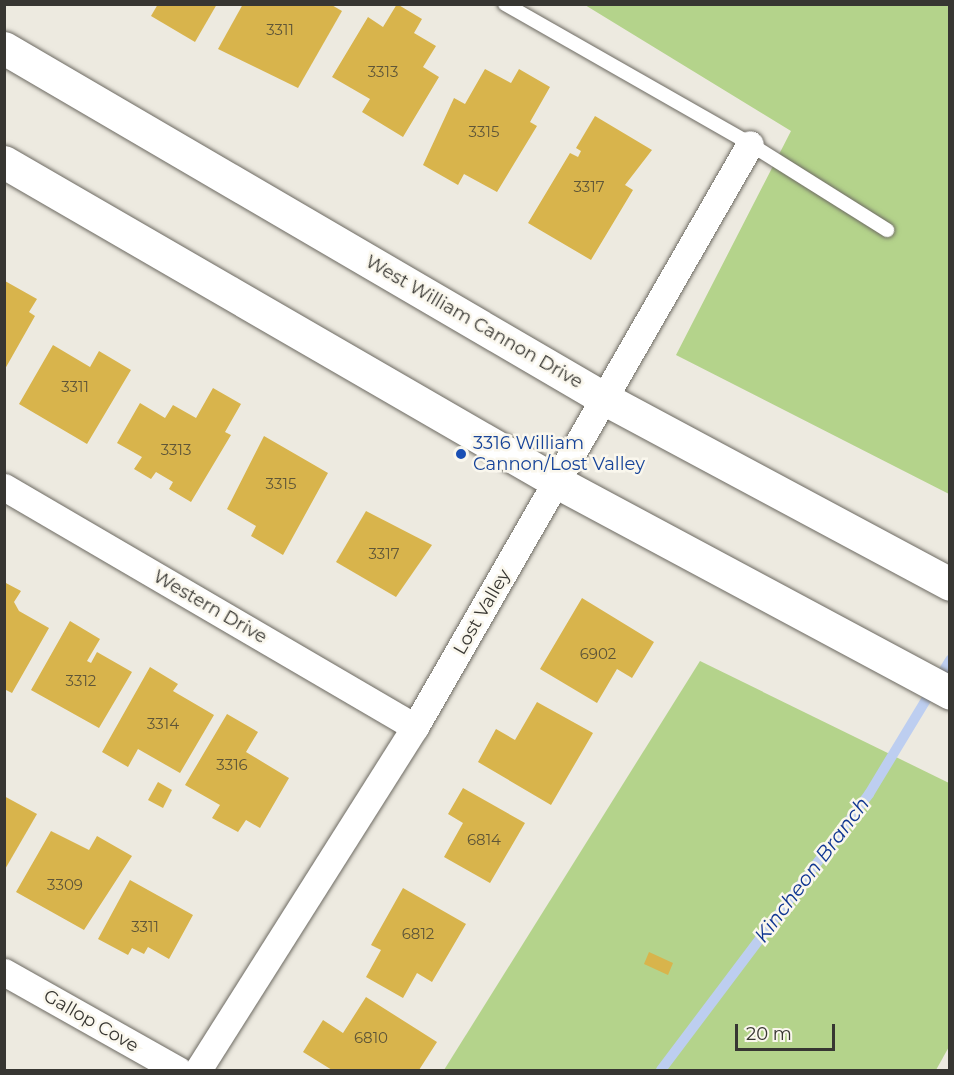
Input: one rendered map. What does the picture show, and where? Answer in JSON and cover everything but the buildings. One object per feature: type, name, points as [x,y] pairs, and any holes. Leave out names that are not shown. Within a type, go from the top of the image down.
[{"type":"main road","name":"West William Cannon Drive","points":[[4,48],[605,399],[939,578]]},
{"type":"main road","points":[[4,162],[557,482],[950,693]]},
{"type":"street","name":"Lost Valley","points":[[198,1071],[414,727],[750,144]]},
{"type":"street","name":"Western Drive","points":[[4,487],[414,727]]},
{"type":"street","name":"Gallop Cove","points":[[4,972],[178,1071]]},
{"type":"lane","points":[[505,4],[750,144],[887,230]]},
{"type":"green space","points":[[585,5],[949,5],[949,494],[676,355],[791,131]]},
{"type":"green space","points":[[700,661],[949,783],[950,1045],[936,1070],[444,1070]]},
{"type":"waterway","name":"Kincheon Branch","points":[[661,1070],[869,794],[950,660]]},
{"type":"place","name":"3316 William Cannon/Lost Valley","points":[[461,454]]}]
